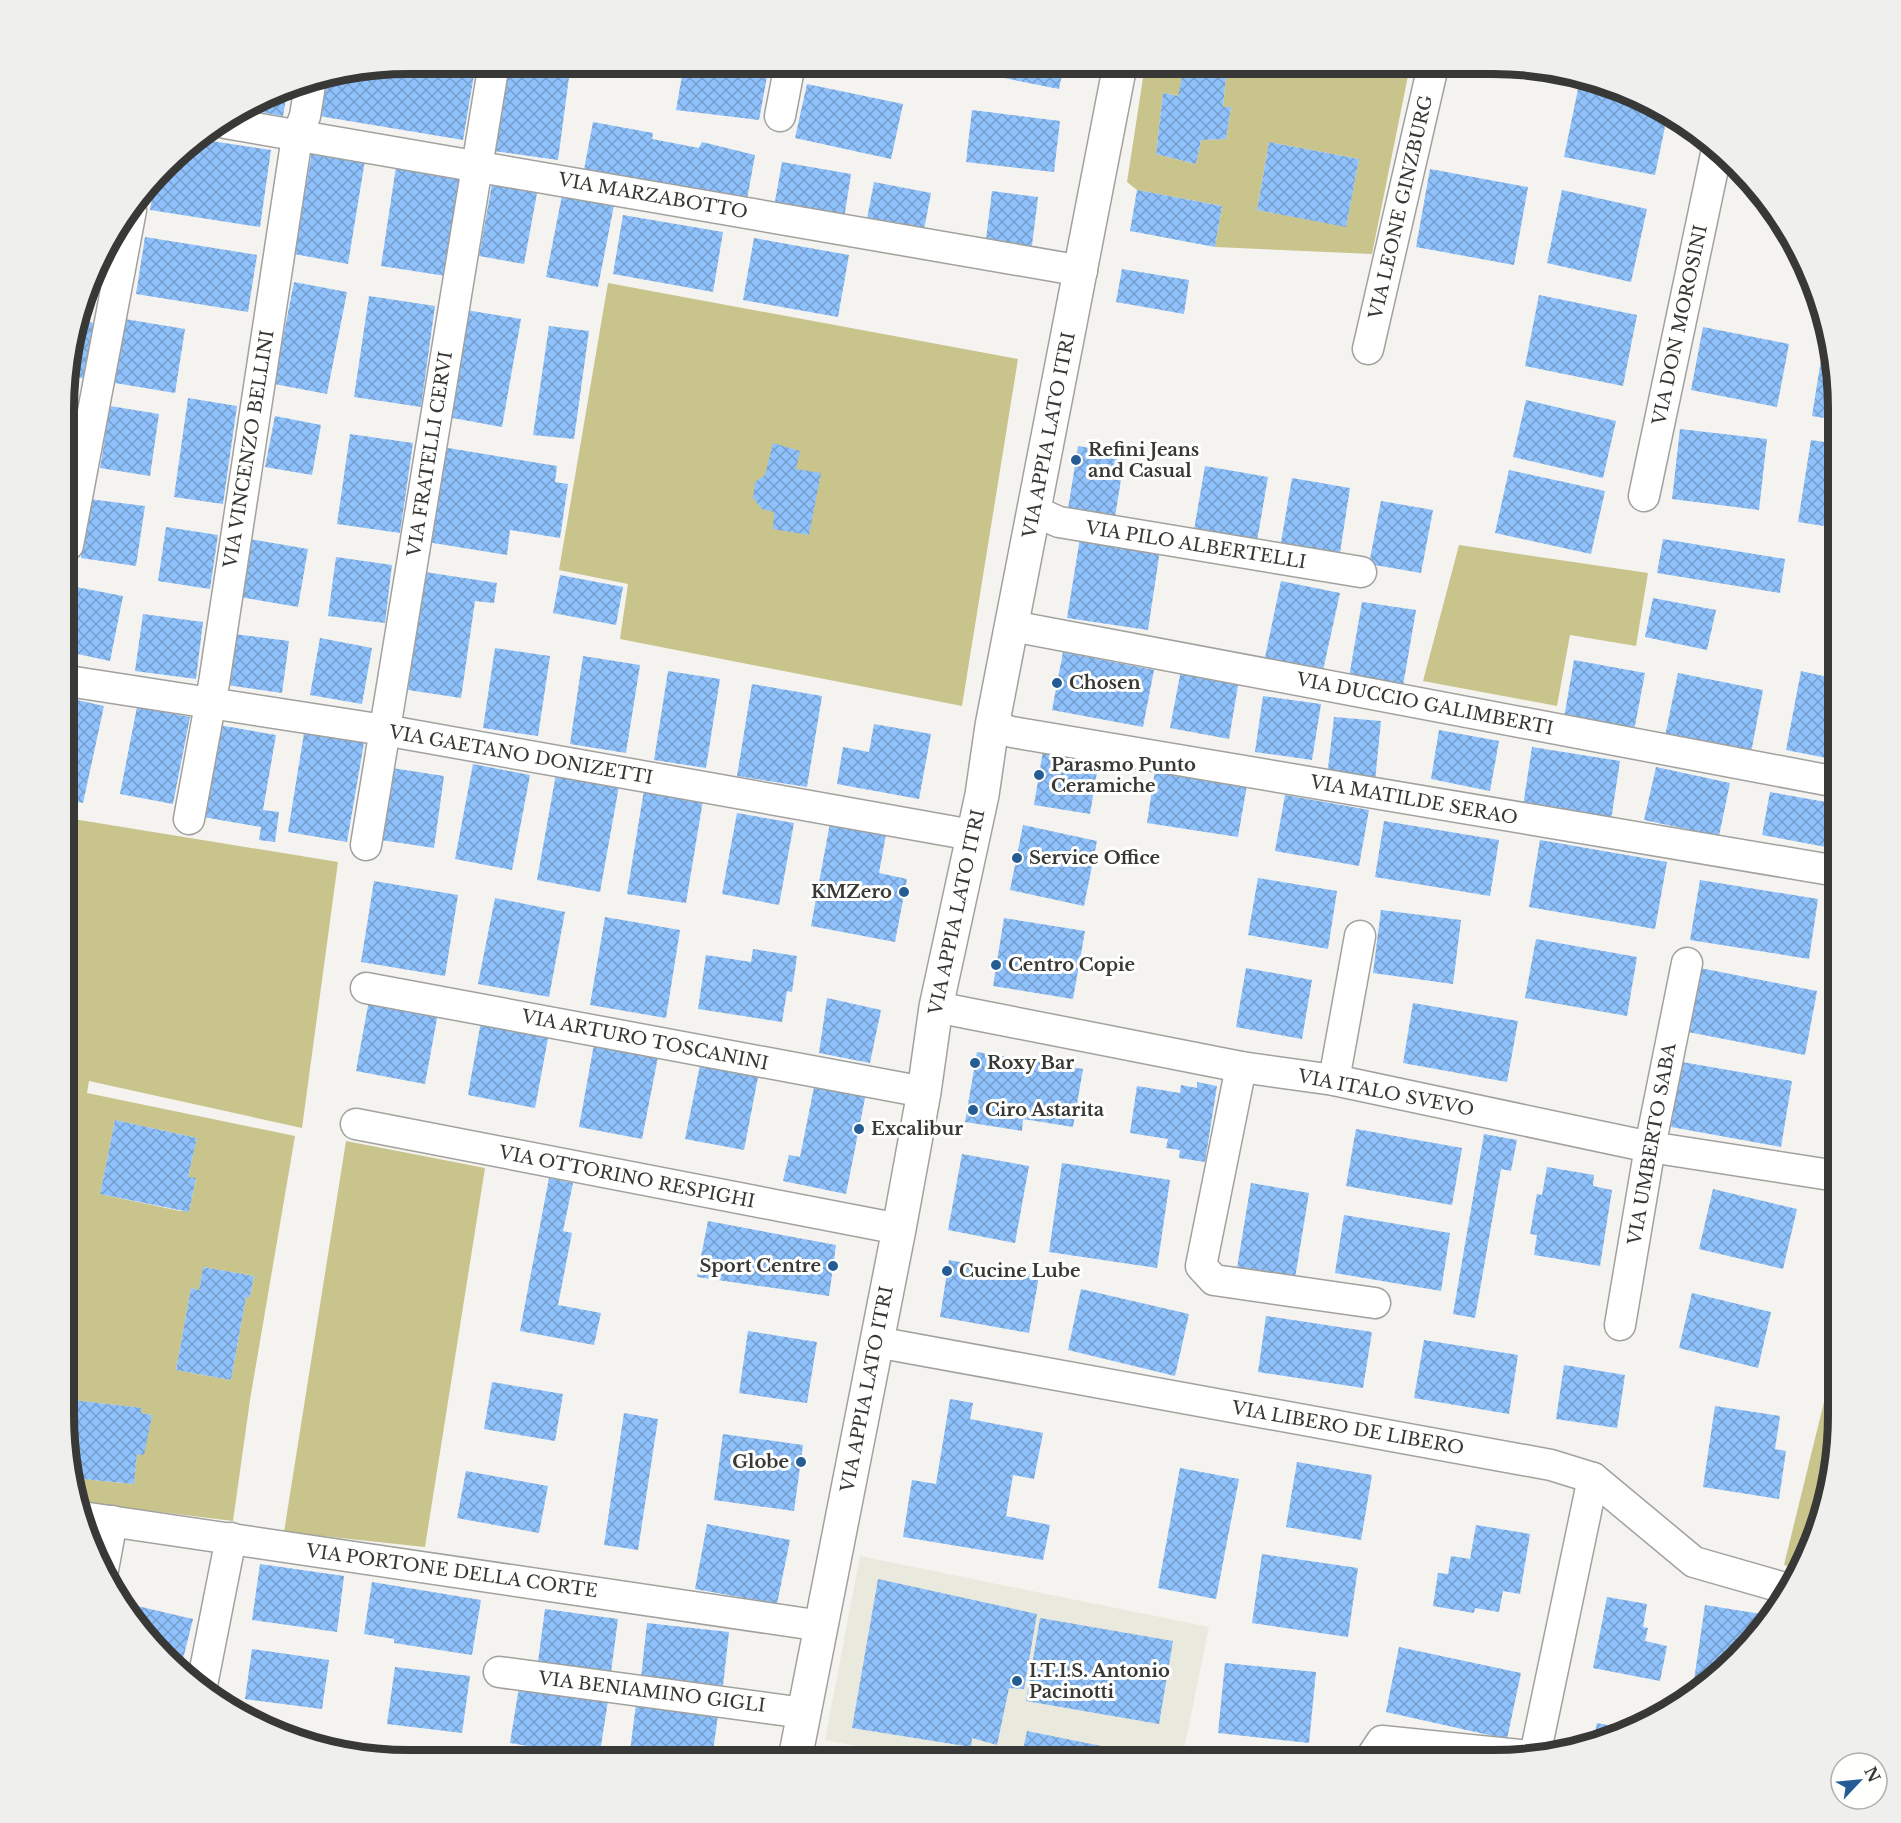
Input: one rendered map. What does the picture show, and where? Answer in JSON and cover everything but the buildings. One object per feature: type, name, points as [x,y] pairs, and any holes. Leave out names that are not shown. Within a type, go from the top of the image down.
[{"type":"main road","name":"VIA APPIA LATO ITRI","points":[[797,1750],[924,1092],[936,1008],[982,795],[992,726],[1118,74]]},
{"type":"street","name":"VIA FRATELLI CERVI","points":[[366,845],[492,74]]},
{"type":"street","points":[[780,116],[788,74]]},
{"type":"street","name":"VIA LEONE GINZBURG","points":[[1368,349],[1431,74]]},
{"type":"street","name":"VIA VINCENZO BELLINI","points":[[189,819],[297,137],[305,116],[309,89]]},
{"type":"street","name":"VIA MARZABOTTO","points":[[231,124],[1082,271]]},
{"type":"street","name":"VIA DON MOROSINI","points":[[1644,496],[1715,159]]},
{"type":"street","points":[[74,518],[128,225]]},
{"type":"street","name":"VIA PILO ALBERTELLI","points":[[1034,511],[1059,522],[1361,572]]},
{"type":"street","name":"VIA DUCCIO GALIMBERTI","points":[[1012,626],[1828,780]]},
{"type":"street","name":"VIA GAETANO DONIZETTI","points":[[74,682],[384,730],[972,835]]},
{"type":"street","name":"VIA MATILDE SERAO","points":[[992,726],[1035,736],[1828,869]]},
{"type":"street","points":[[1334,1080],[1360,936]]},
{"type":"street","name":"VIA UMBERTO SABA","points":[[1620,1325],[1650,1146],[1687,963]]},
{"type":"street","name":"VIA ARTURO TOSCANINI","points":[[366,988],[924,1092]]},
{"type":"street","name":"VIA ITALO SVEVO","points":[[936,1008],[1241,1067],[1334,1080],[1650,1146],[1828,1175]]},
{"type":"street","points":[[1241,1067],[1201,1266],[1214,1280],[1375,1303]]},
{"type":"street","name":"VIA OTTORINO RESPIGHI","points":[[356,1124],[898,1229]]},
{"type":"street","name":"VIA LIBERO DE LIBERO","points":[[876,1342],[1551,1465],[1593,1478],[1694,1562],[1780,1587]]},
{"type":"street","points":[[1535,1747],[1593,1478]]},
{"type":"street","name":"VIA PORTONE DELLA CORTE","points":[[90,1518],[822,1626]]},
{"type":"street","points":[[105,1557],[112,1521]]},
{"type":"street","points":[[203,1679],[231,1538]]},
{"type":"street","name":"VIA BENIAMINO GIGLI","points":[[499,1672],[804,1713]]},
{"type":"street","points":[[1375,1750],[1382,1741],[1473,1750]]},
{"type":"shaded area","points":[[1144,74],[1408,74],[1372,254],[1215,247],[1222,206],[1137,190],[1127,182]],"holes":[[[1226,75],[1223,107],[1231,107],[1226,139],[1201,140],[1196,164],[1156,154],[1163,93],[1178,96]],[[1269,142],[1359,159],[1346,226],[1257,210]]]},
{"type":"shaded area","points":[[608,283],[1018,359],[962,706],[620,639],[628,584],[559,570]]},
{"type":"shaded area","points":[[1459,545],[1648,573],[1636,646],[1570,635],[1557,706],[1423,681]]},
{"type":"shaded area","points":[[74,819],[338,862],[302,1128],[89,1081],[87,1093],[295,1136],[250,1400],[233,1521],[86,1503],[80,1479],[134,1484],[137,1454],[152,1415],[141,1413],[141,1408],[74,1400]],"holes":[[[115,1120],[197,1138],[188,1177],[196,1179],[189,1211],[100,1194]],[[203,1267],[254,1276],[250,1297],[246,1297],[231,1380],[176,1370],[191,1288],[199,1290]]]},
{"type":"shaded area","points":[[346,1141],[485,1168],[425,1547],[284,1532]]},
{"type":"shaded area","points":[[1828,1386],[1825,1458],[1816,1501],[1793,1563],[1791,1567],[1784,1565]]},
{"type":"shaded area","name":"I.T.I.S. Antonio Pacinotti","points":[[860,1556],[1209,1627],[1184,1750],[879,1750],[825,1740]]},
{"type":"place","name":"Refini Jeans and Casual","points":[[1076,460]]},
{"type":"place","name":"Chosen","points":[[1057,683]]},
{"type":"place","name":"Parasmo Punto Ceramiche","points":[[1039,775]]},
{"type":"place","name":"Service Office","points":[[1017,858]]},
{"type":"place","name":"KMZero","points":[[904,892]]},
{"type":"place","name":"Centro Copie","points":[[996,965]]},
{"type":"place","name":"Roxy Bar","points":[[975,1063]]},
{"type":"place","name":"Ciro Astarita","points":[[973,1110]]},
{"type":"place","name":"Excalibur","points":[[859,1129]]},
{"type":"place","name":"Sport Centre","points":[[833,1266]]},
{"type":"place","name":"Cucine Lube","points":[[947,1271]]},
{"type":"place","name":"Globe","points":[[801,1462]]},
{"type":"place","name":"I.T.I.S. Antonio Pacinotti","points":[[1017,1681]]}]
